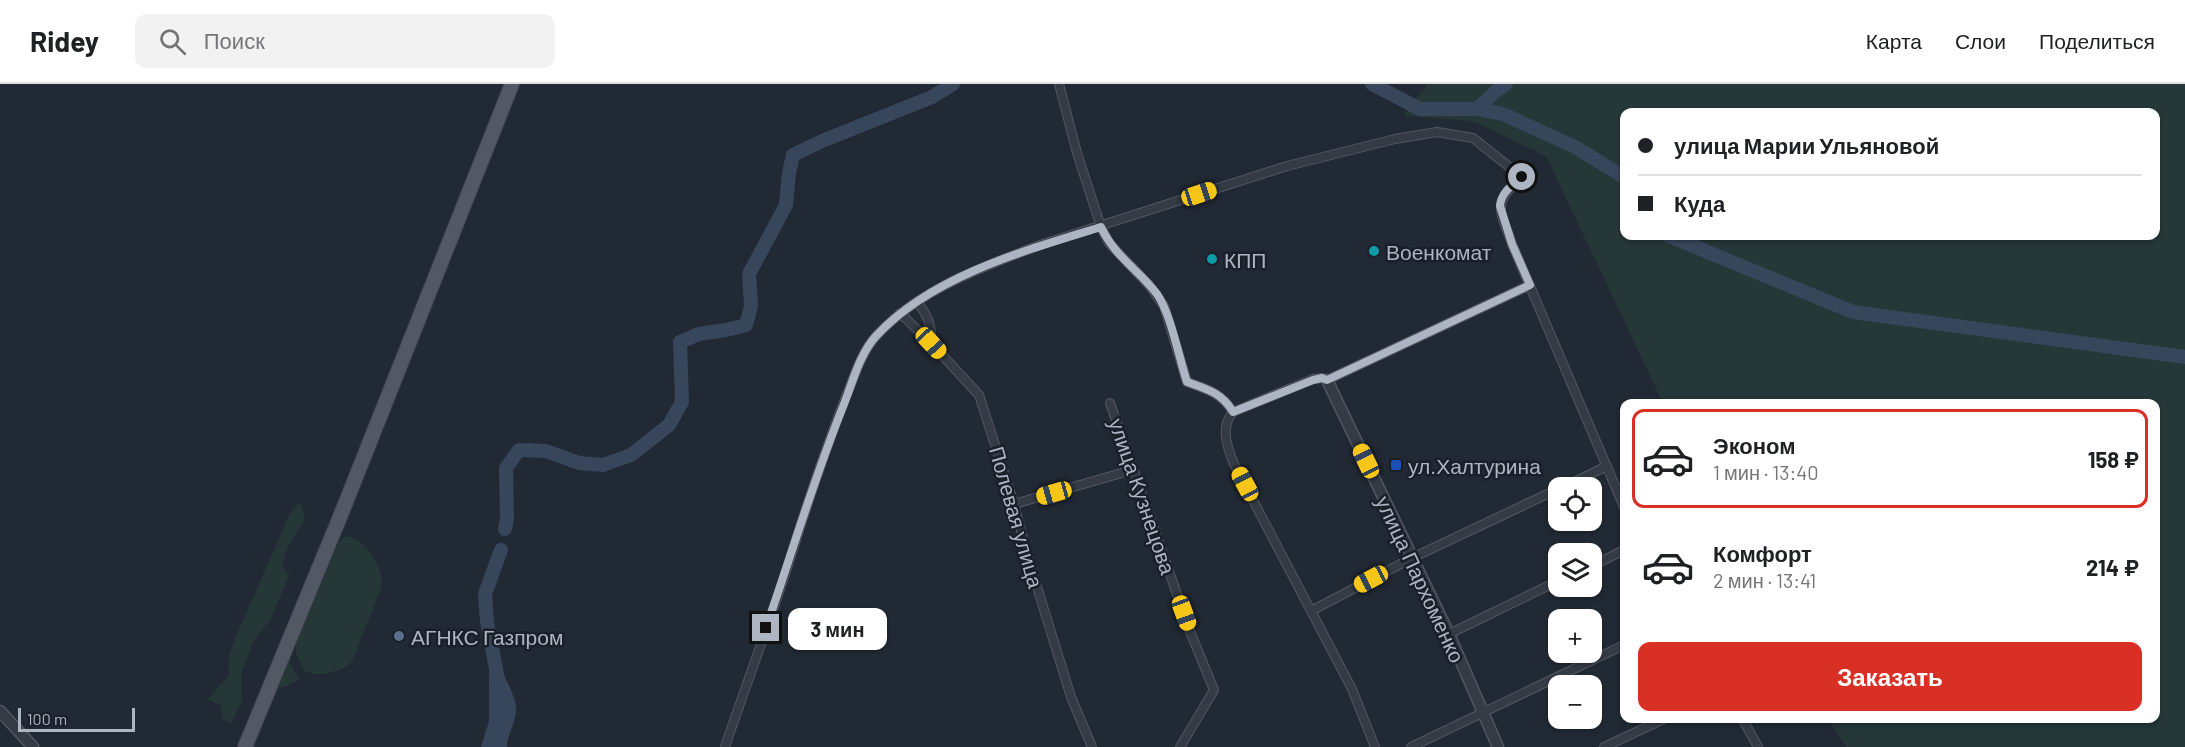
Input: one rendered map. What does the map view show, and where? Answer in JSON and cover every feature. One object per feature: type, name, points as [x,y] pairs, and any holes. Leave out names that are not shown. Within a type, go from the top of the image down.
[{"type":"main road","points":[[245,747],[342,512],[512,84]]},
{"type":"street","points":[[1059,84],[1077,153],[1108,243],[1149,285],[1164,306],[1187,382],[1218,393],[1227,401],[1233,412]]},
{"type":"street","points":[[725,747],[828,444],[866,350],[876,336],[900,313],[917,302],[964,276],[1004,259],[1043,244],[1287,166],[1395,139],[1437,132],[1473,138],[1522,177],[1505,191],[1500,206],[1512,244],[1620,497]]},
{"type":"street","points":[[1375,747],[1352,689],[1229,451],[1226,425],[1233,412],[1313,380],[1322,378],[1327,380],[1530,285]]},
{"type":"street","points":[[917,302],[927,315],[932,329],[931,343]]},
{"type":"street","name":"Полевая улица","points":[[900,313],[980,395],[1071,697],[1092,747]]},
{"type":"street","name":"улица Пархоменко","points":[[1327,380],[1449,634],[1498,747]]},
{"type":"street","name":"улица Кузнецова","points":[[1110,404],[1191,634],[1214,690],[1180,747]]},
{"type":"street","points":[[1584,477],[1607,466]]},
{"type":"street","points":[[1014,504],[1132,470]]},
{"type":"street","points":[[1311,610],[1412,558],[1548,494]]},
{"type":"street","points":[[1602,561],[1620,552]]},
{"type":"street","points":[[1449,634],[1548,586]]},
{"type":"street","points":[[1412,747],[1620,647]]},
{"type":"street","points":[[0,711],[31,746]]},
{"type":"street","points":[[1604,747],[1655,723]]},
{"type":"street","points":[[1745,723],[1758,747]]},
{"type":"shaded area","points":[[1427,84],[2185,84],[2185,747],[1847,747],[1830,723],[2160,723],[2160,399],[1661,399],[1546,156],[1472,121],[1404,116]]},
{"type":"shaded area","points":[[301,502],[305,519],[287,548],[282,567],[289,575],[271,619],[254,640],[242,672],[242,700],[231,724],[222,718],[221,706],[208,699],[228,676],[229,655],[236,636],[290,513]]},
{"type":"shaded area","points":[[345,536],[360,542],[372,554],[380,571],[382,587],[352,661],[337,671],[313,674],[305,671],[296,655],[296,644],[338,544]]},
{"type":"shaded area","points":[[289,661],[300,680],[278,689]]},
{"type":"water","points":[[493,661],[504,676],[516,704],[507,747],[481,747],[489,721],[489,663]]},
{"type":"waterway","points":[[505,529],[507,518],[506,468],[519,450],[546,451],[579,463],[603,465],[631,455],[669,425],[682,402],[680,342],[699,334],[746,325],[751,306],[749,274],[786,205],[793,155],[932,97],[953,84]]},
{"type":"waterway","points":[[1372,84],[1420,109],[1477,109],[1503,114],[1575,147],[1620,175]]},
{"type":"waterway","points":[[1477,109],[1506,84]]},
{"type":"waterway","points":[[1679,240],[1853,312],[2185,357]]},
{"type":"waterway","points":[[498,679],[487,622],[485,594],[501,550]]},
{"type":"place","name":"Военкомат","points":[[1374,251]]},
{"type":"place","name":"КПП","points":[[1212,259]]},
{"type":"place","name":"ул.Халтурина","points":[[1396,465]]},
{"type":"place","name":"АГНКС Газпром","points":[[399,636]]},
{"type":"route","points":[[766,628],[828,444],[866,350],[876,336],[900,313],[930,294],[1004,259],[1043,244],[1101,227],[1108,243],[1157,294],[1164,306],[1187,382],[1218,393],[1227,401],[1233,412],[1313,380],[1324,378],[1327,380],[1530,285],[1512,244],[1500,206],[1505,191],[1522,177]]}]
